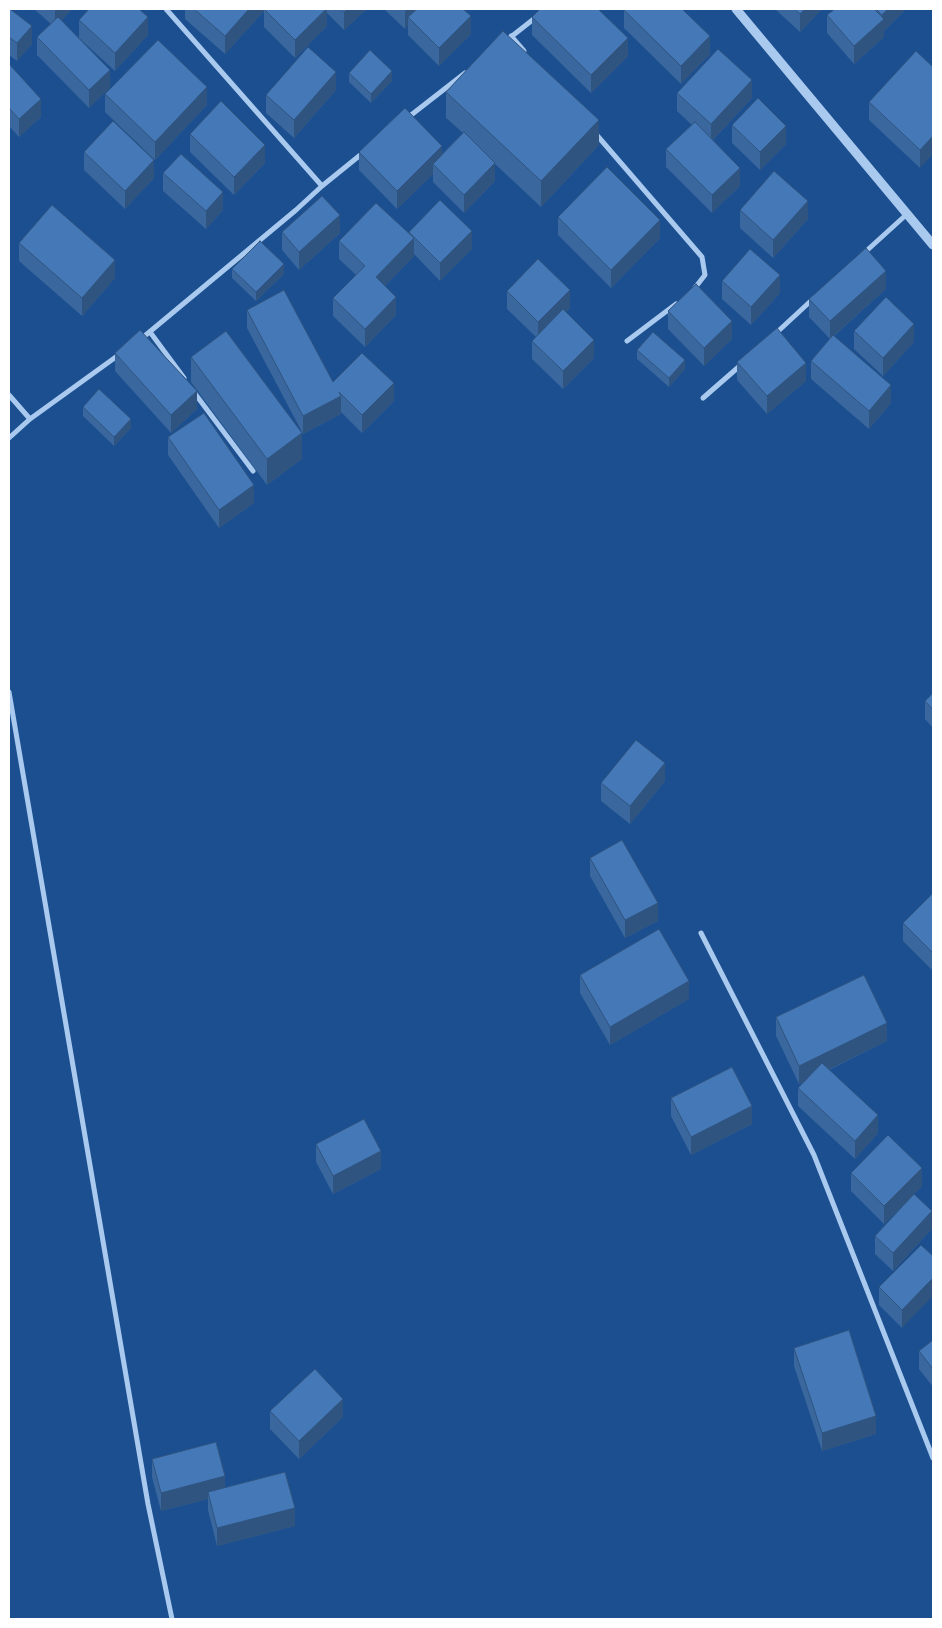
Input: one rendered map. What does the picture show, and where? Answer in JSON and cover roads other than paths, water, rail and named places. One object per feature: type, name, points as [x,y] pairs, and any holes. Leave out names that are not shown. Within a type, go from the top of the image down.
[{"type":"street","points":[[166,9],[322,186]]},
{"type":"street","points":[[736,9],[933,245]]},
{"type":"street","points":[[504,42],[540,14]]},
{"type":"street","points":[[511,36],[530,58]]},
{"type":"street","points":[[398,126],[474,66]]},
{"type":"street","points":[[593,131],[702,257],[705,275],[692,292]]},
{"type":"street","points":[[134,344],[367,150]]},
{"type":"street","points":[[856,260],[907,214]]},
{"type":"street","points":[[769,339],[820,293]]},
{"type":"street","points":[[627,341],[678,302]]},
{"type":"street","points":[[150,332],[253,471]]},
{"type":"street","points":[[9,438],[30,419],[126,349]]},
{"type":"street","points":[[703,398],[747,359]]},
{"type":"street","points":[[9,395],[30,419]]},
{"type":"street","points":[[9,692],[148,1504],[172,1619]]},
{"type":"street","points":[[701,933],[814,1155],[933,1458]]}]
